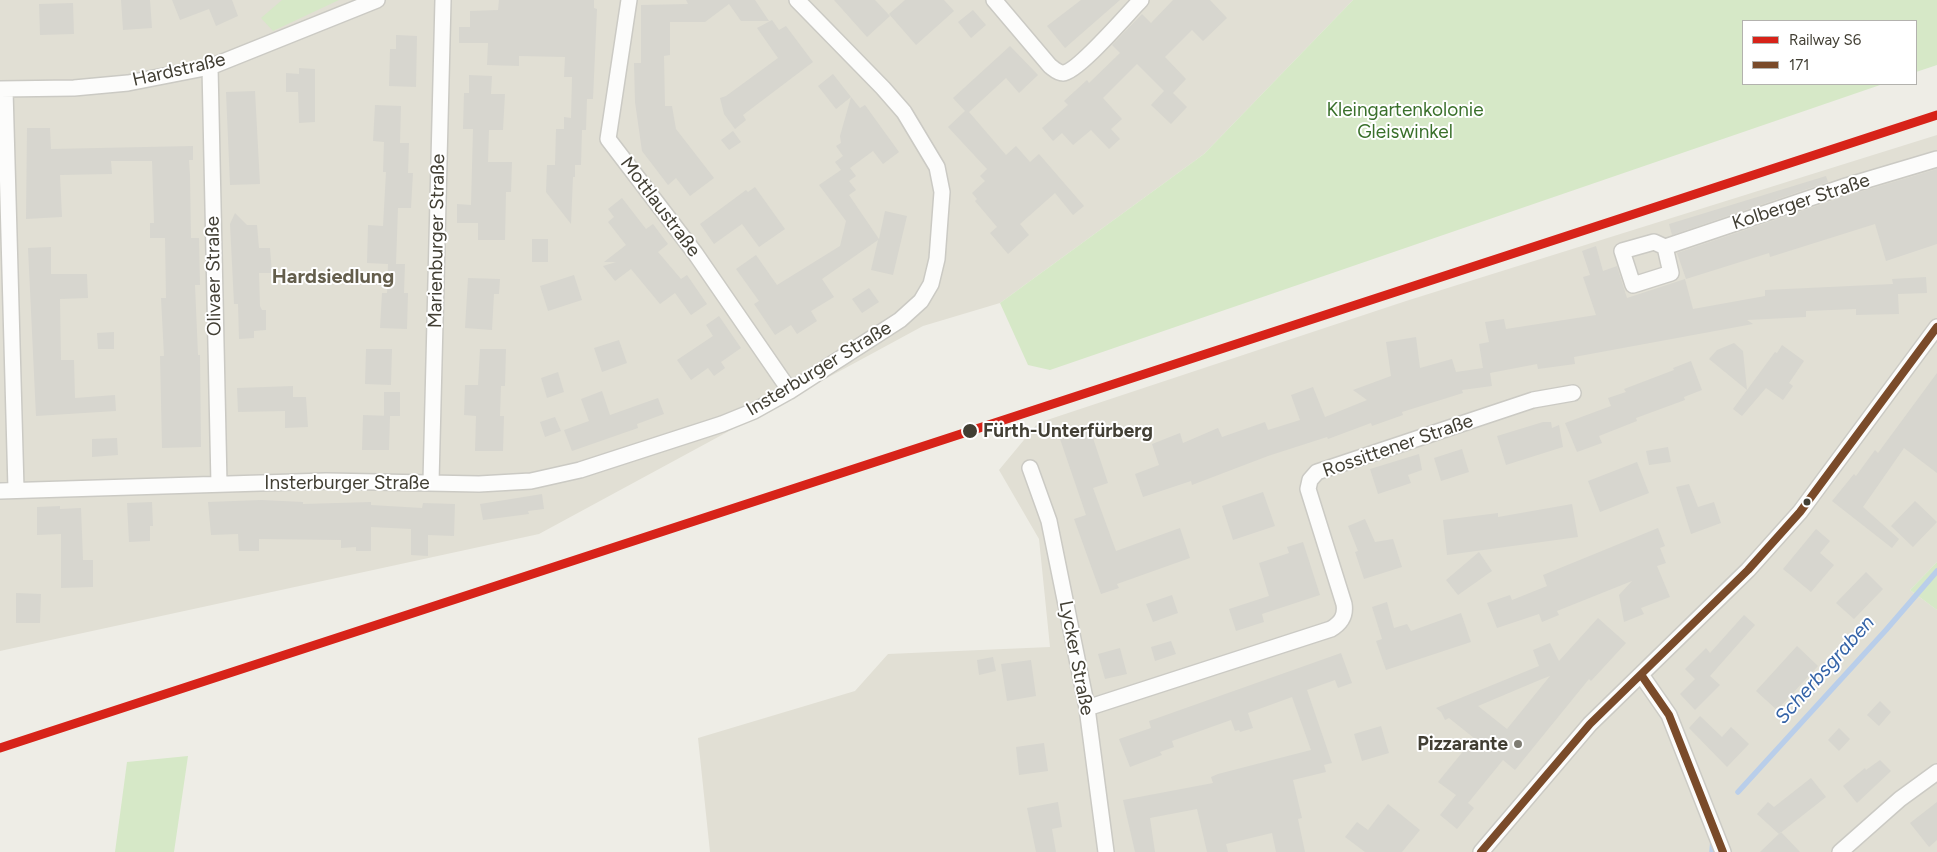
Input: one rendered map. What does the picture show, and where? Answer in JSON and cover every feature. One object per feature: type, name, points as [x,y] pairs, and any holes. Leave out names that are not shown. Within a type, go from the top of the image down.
[{"type":"street","name":"Hardstraße","points":[[3,90],[74,88],[128,83],[210,67],[377,0]]},
{"type":"street","name":"Marienburger Straße","points":[[432,482],[443,0]]},
{"type":"street","name":"Mottlaustraße","points":[[629,0],[608,139],[695,253],[790,391]]},
{"type":"street","name":"Insterburger Straße","points":[[0,491],[16,489],[326,481],[479,484],[531,481],[580,470],[722,424],[754,412],[790,391],[900,320],[922,301],[931,284],[937,259],[942,192],[937,167],[904,112],[884,88],[797,0]]},
{"type":"street","points":[[994,0],[1050,66],[1056,71],[1064,73],[1079,65],[1141,0]]},
{"type":"street","name":"Olivaer Straße","points":[[210,67],[219,484]]},
{"type":"street","points":[[3,90],[16,489]]},
{"type":"street","name":"Kolberger Straße","points":[[1665,247],[1843,187],[1937,159]]},
{"type":"street","points":[[1481,852],[1590,724],[1642,676],[1748,570],[1800,512],[1937,326]]},
{"type":"street","name":"Rossittener Straße","points":[[1087,708],[1331,630],[1340,623],[1344,614],[1344,604],[1308,489],[1310,480],[1317,472],[1533,400],[1573,393]]},
{"type":"street","name":"Lycker Straße","points":[[1030,468],[1049,521],[1087,708],[1106,852]]},
{"type":"street","points":[[1642,676],[1670,716],[1723,852]]},
{"type":"street","points":[[1840,852],[1900,799],[1937,772]]},
{"type":"shaded area","points":[[0,0],[1353,0],[1204,154],[1000,303],[923,326],[539,534],[0,651]]},
{"type":"shaded area","points":[[1937,135],[1937,562],[1910,590],[1937,610],[1937,852],[710,852],[698,738],[855,691],[888,654],[1050,647],[1039,539],[999,470],[1038,423],[1406,301]]},
{"type":"green space","points":[[282,0],[339,0],[273,31],[261,18]]},
{"type":"green space","name":"Kleingartenkolonie Gleiswinkel","points":[[1353,0],[1937,0],[1937,65],[1917,72],[1917,20],[1742,20],[1742,85],[1880,85],[1050,370],[1028,365],[1000,303],[1204,154]]},
{"type":"green space","points":[[1937,562],[1937,610],[1910,590]]},
{"type":"green space","points":[[188,756],[174,852],[115,852],[127,762]]},
{"type":"building","points":[[121,0],[150,0],[152,28],[123,30]]},
{"type":"building","points":[[172,0],[232,0],[238,16],[216,26],[209,9],[180,20]]},
{"type":"building","points":[[499,0],[594,0],[594,8],[597,9],[593,99],[587,99],[586,130],[582,130],[581,165],[575,165],[571,224],[546,192],[547,165],[555,165],[556,129],[564,129],[564,117],[571,118],[572,77],[564,77],[565,57],[519,56],[519,66],[487,65],[488,43],[459,43],[459,27],[470,27],[470,11],[498,10]]},
{"type":"building","points":[[686,0],[755,0],[769,21],[741,21],[729,4],[705,22],[670,22],[670,55],[664,56],[665,106],[672,106],[676,129],[714,178],[690,196],[676,178],[668,185],[642,151],[635,102],[634,63],[641,63],[641,5],[688,4]]},
{"type":"building","points":[[834,0],[875,0],[890,16],[867,37]]},
{"type":"building","points":[[905,0],[944,0],[954,11],[916,45],[889,14]]},
{"type":"building","points":[[1081,0],[1120,0],[1065,48],[1047,26]]},
{"type":"building","points":[[1173,0],[1210,0],[1227,18],[1203,41],[1192,30],[1165,57],[1186,79],[1173,93],[1187,107],[1171,124],[1151,105],[1164,91],[1137,64],[1103,98],[1122,119],[1111,129],[1120,139],[1109,149],[1091,130],[1073,145],[1062,133],[1053,141],[1042,128],[1068,105],[1064,101],[1087,80],[1089,83],[1120,53],[1112,45],[1142,14],[1151,23]]},
{"type":"building","points":[[73,3],[74,34],[40,35],[39,4]]},
{"type":"building","points":[[973,10],[986,25],[971,38],[958,22]]},
{"type":"building","points":[[772,20],[779,30],[786,26],[813,62],[743,115],[746,120],[735,129],[724,114],[720,98],[726,96],[778,58],[757,28]]},
{"type":"building","points":[[396,35],[417,36],[416,87],[389,86],[390,49],[396,49]]},
{"type":"building","points":[[1010,46],[1038,75],[1019,93],[1006,78],[969,112],[1006,155],[1016,146],[1030,162],[1039,154],[1084,206],[1073,215],[1055,193],[1020,224],[1029,235],[1008,254],[990,233],[997,227],[975,201],[977,199],[972,193],[985,181],[980,176],[987,169],[948,127],[965,111],[953,98]]},
{"type":"building","points":[[299,68],[315,69],[315,122],[299,123],[298,92],[286,92],[286,73],[299,74]]},
{"type":"building","points":[[833,74],[851,97],[836,109],[818,86]]},
{"type":"building","points":[[469,75],[492,76],[491,94],[505,94],[503,130],[489,130],[488,162],[512,162],[511,192],[506,192],[505,240],[478,240],[478,223],[457,223],[457,204],[471,205],[473,129],[463,129],[464,93],[469,93]]},
{"type":"building","points":[[255,91],[260,184],[230,185],[226,92]]},
{"type":"building","points":[[851,97],[860,108],[865,105],[899,152],[883,164],[873,151],[850,168],[856,176],[849,181],[856,190],[849,195],[879,239],[885,211],[907,216],[893,275],[871,270],[878,240],[822,279],[834,297],[811,311],[817,321],[797,334],[791,325],[775,335],[754,304],[759,301],[736,269],[756,255],[777,285],[840,246],[846,221],[819,185],[841,170],[835,162],[843,156],[836,146],[841,143],[840,136]]},
{"type":"building","points":[[375,105],[401,106],[400,143],[409,143],[408,173],[413,173],[411,208],[398,208],[396,264],[405,264],[404,293],[408,293],[407,329],[380,328],[382,293],[387,293],[388,264],[367,263],[368,225],[383,226],[386,172],[383,172],[384,142],[373,141]]},
{"type":"building","points":[[27,128],[50,128],[51,149],[193,146],[193,160],[189,160],[191,238],[199,238],[200,285],[195,285],[198,355],[200,355],[201,447],[162,448],[160,356],[164,356],[161,298],[166,298],[165,238],[150,238],[150,223],[154,223],[152,161],[111,161],[112,174],[60,175],[62,217],[26,219]]},
{"type":"building","points":[[733,131],[741,142],[729,150],[721,140]]},
{"type":"building","points":[[1937,169],[1937,244],[1886,261],[1875,224],[1770,257],[1769,253],[1686,279],[1677,253],[1846,196]]},
{"type":"building","points":[[1826,176],[1828,182],[1672,235],[1669,224]]},
{"type":"building","points":[[755,187],[785,229],[759,247],[742,224],[714,244],[700,224],[746,190],[748,192]]},
{"type":"building","points":[[622,198],[646,229],[653,224],[668,244],[658,252],[681,279],[687,275],[707,304],[691,315],[675,293],[660,304],[631,269],[615,281],[603,266],[616,262],[604,262],[626,245],[608,222],[614,217],[608,209]]},
{"type":"building","points":[[235,213],[247,225],[257,225],[259,248],[270,248],[272,273],[259,273],[260,306],[262,310],[266,310],[266,330],[254,331],[254,338],[239,339],[238,304],[234,304],[230,224]]},
{"type":"building","points":[[532,239],[548,239],[548,262],[532,262]]},
{"type":"building","points":[[1596,246],[1603,271],[1617,266],[1627,298],[1685,279],[1693,309],[1765,296],[1765,290],[1893,284],[1892,279],[1926,277],[1927,293],[1898,294],[1899,314],[1856,315],[1856,309],[1806,311],[1806,317],[1747,320],[1753,324],[1574,357],[1575,364],[1538,369],[1537,364],[1490,373],[1492,386],[1462,390],[1463,393],[1402,412],[1403,415],[1372,426],[1371,423],[1328,439],[1327,437],[1268,456],[1192,485],[1191,481],[1143,497],[1135,474],[1159,465],[1152,444],[1180,433],[1183,443],[1218,428],[1222,437],[1265,422],[1268,430],[1300,420],[1291,395],[1313,387],[1325,417],[1367,400],[1353,390],[1391,376],[1386,342],[1416,337],[1420,368],[1452,359],[1456,372],[1483,368],[1479,344],[1489,342],[1485,322],[1504,319],[1506,329],[1596,315],[1583,277],[1590,275],[1582,251]]},
{"type":"building","points":[[51,247],[51,274],[87,274],[88,298],[60,299],[61,360],[74,360],[75,398],[115,395],[116,411],[36,416],[28,248]]},
{"type":"building","points":[[574,275],[582,300],[548,311],[540,286]]},
{"type":"building","points":[[468,278],[500,279],[499,294],[494,294],[492,330],[465,328]]},
{"type":"building","points":[[869,288],[879,302],[862,313],[852,299]]},
{"type":"building","points":[[719,316],[741,348],[721,362],[725,368],[714,376],[708,368],[691,380],[677,360],[713,336],[706,325]]},
{"type":"building","points":[[114,332],[114,349],[98,349],[97,333]]},
{"type":"building","points":[[619,340],[627,363],[602,372],[594,348]]},
{"type":"building","points":[[1734,343],[1743,351],[1747,390],[1709,359],[1717,350]]},
{"type":"building","points":[[1782,345],[1804,361],[1789,383],[1793,386],[1783,400],[1766,388],[1742,416],[1733,409],[1775,352],[1777,353]]},
{"type":"building","points":[[366,349],[392,349],[391,385],[365,384]]},
{"type":"building","points":[[480,349],[506,349],[505,386],[501,386],[500,416],[504,416],[503,451],[475,451],[476,416],[464,415],[465,385],[478,385]]},
{"type":"building","points":[[1691,361],[1702,390],[1684,397],[1685,400],[1636,418],[1637,421],[1599,436],[1602,443],[1577,452],[1565,423],[1611,406],[1608,398],[1626,392],[1624,389],[1674,370],[1673,368]]},
{"type":"building","points":[[558,372],[564,392],[547,398],[541,378]]},
{"type":"building","points":[[1937,373],[1937,473],[1904,448],[1863,507],[1899,539],[1892,548],[1832,501],[1854,474],[1856,476],[1875,450],[1878,453]]},
{"type":"building","points":[[293,386],[293,397],[306,397],[308,427],[285,428],[285,411],[238,412],[237,388]]},
{"type":"building","points":[[602,391],[610,415],[658,398],[664,414],[637,424],[638,428],[572,451],[564,430],[589,421],[581,399]]},
{"type":"building","points":[[384,392],[400,392],[400,416],[384,416]]},
{"type":"building","points":[[363,415],[390,416],[389,450],[362,450]]},
{"type":"building","points":[[555,417],[561,431],[545,437],[540,422]]},
{"type":"building","points":[[1543,422],[1551,422],[1552,428],[1559,425],[1563,447],[1506,465],[1497,436]]},
{"type":"building","points":[[1090,429],[1108,483],[1093,488],[1116,551],[1180,528],[1190,558],[1117,584],[1119,588],[1101,594],[1074,519],[1086,515],[1060,439]]},
{"type":"building","points":[[117,438],[118,455],[92,457],[92,439]]},
{"type":"building","points":[[1668,447],[1671,462],[1649,465],[1646,451]]},
{"type":"building","points":[[1462,449],[1469,472],[1441,481],[1434,458]]},
{"type":"building","points":[[1419,454],[1422,470],[1408,475],[1411,483],[1378,494],[1370,469]]},
{"type":"building","points":[[1637,462],[1649,493],[1600,512],[1588,481]]},
{"type":"building","points":[[1689,484],[1698,507],[1714,502],[1721,523],[1691,534],[1676,487]]},
{"type":"building","points":[[1263,492],[1275,526],[1233,540],[1222,506]]},
{"type":"building","points":[[542,494],[544,509],[528,511],[529,514],[483,520],[480,504]]},
{"type":"building","points":[[261,500],[303,502],[303,504],[371,502],[371,505],[422,508],[423,503],[455,504],[454,536],[428,535],[428,556],[411,555],[411,529],[371,527],[371,551],[356,551],[356,547],[341,548],[341,540],[259,539],[259,551],[239,551],[238,534],[211,535],[208,502]]},
{"type":"building","points":[[1915,501],[1937,522],[1913,547],[1891,526]]},
{"type":"building","points":[[152,502],[153,526],[150,526],[150,541],[129,542],[127,503]]},
{"type":"building","points":[[1572,504],[1578,537],[1447,555],[1443,520],[1498,513],[1498,517]]},
{"type":"building","points":[[60,506],[60,509],[81,508],[83,560],[93,560],[93,587],[61,588],[61,534],[37,535],[37,507]]},
{"type":"building","points":[[1365,519],[1375,542],[1393,539],[1402,567],[1364,579],[1355,552],[1358,551],[1348,526]]},
{"type":"building","points":[[1658,528],[1665,546],[1660,548],[1666,563],[1657,566],[1670,597],[1641,608],[1644,614],[1624,622],[1619,595],[1632,581],[1557,611],[1559,615],[1542,622],[1539,614],[1497,628],[1487,603],[1510,595],[1512,600],[1547,586],[1543,575]]},
{"type":"building","points":[[1816,529],[1830,541],[1820,553],[1834,565],[1811,592],[1783,569]]},
{"type":"building","points":[[1303,542],[1320,595],[1262,614],[1264,622],[1236,631],[1229,609],[1269,596],[1259,563],[1289,553],[1287,547]]},
{"type":"building","points":[[1479,552],[1492,571],[1458,595],[1446,580]]},
{"type":"building","points":[[1866,572],[1883,589],[1854,619],[1836,603]]},
{"type":"building","points":[[16,593],[41,594],[40,623],[16,623]]},
{"type":"building","points":[[1172,595],[1178,613],[1153,622],[1146,604]]},
{"type":"building","points":[[1387,602],[1394,628],[1407,624],[1411,631],[1461,613],[1471,642],[1386,670],[1376,641],[1382,639],[1372,607]]},
{"type":"building","points":[[1744,615],[1755,625],[1710,676],[1720,685],[1695,710],[1680,694],[1695,679],[1685,669],[1706,648],[1710,653]]},
{"type":"building","points":[[1598,618],[1626,643],[1591,681],[1589,679],[1515,770],[1503,760],[1468,803],[1474,808],[1457,829],[1440,815],[1456,795],[1438,782],[1474,738],[1449,718],[1445,720],[1441,712],[1436,708],[1539,666],[1533,650],[1550,643],[1559,661]],"holes":[[[1550,676],[1507,729],[1478,706]]]},
{"type":"building","points":[[1171,641],[1176,654],[1155,661],[1151,647]]},
{"type":"building","points":[[1797,646],[1818,666],[1777,710],[1756,691]]},
{"type":"building","points":[[1120,648],[1127,674],[1105,679],[1098,654]]},
{"type":"building","points":[[1341,653],[1352,683],[1338,688],[1335,680],[1307,690],[1332,763],[1324,765],[1326,772],[1293,780],[1302,818],[1298,819],[1305,852],[1276,852],[1272,833],[1226,844],[1228,852],[1207,852],[1197,809],[1150,818],[1155,852],[1135,852],[1123,800],[1213,783],[1211,777],[1218,774],[1311,750],[1292,697],[1248,713],[1253,728],[1240,732],[1239,730],[1235,731],[1231,720],[1172,741],[1174,747],[1160,752],[1162,755],[1130,767],[1119,739],[1151,728],[1149,721]]},
{"type":"building","points":[[993,657],[996,671],[979,675],[977,660]]},
{"type":"building","points":[[1031,660],[1036,696],[1007,701],[1001,664]]},
{"type":"building","points":[[1880,701],[1891,712],[1879,726],[1867,715]]},
{"type":"building","points":[[1700,716],[1722,737],[1731,727],[1749,744],[1727,767],[1689,728]]},
{"type":"building","points":[[1381,726],[1389,753],[1362,761],[1354,734]]},
{"type":"building","points":[[1839,728],[1850,739],[1839,751],[1828,740]]},
{"type":"building","points":[[1044,743],[1048,771],[1019,775],[1016,747]]},
{"type":"building","points":[[1880,760],[1891,771],[1857,803],[1843,786],[1865,768],[1866,770]]},
{"type":"building","points":[[1811,778],[1826,797],[1779,834],[1757,814],[1768,802],[1774,807]]},
{"type":"building","points":[[1058,802],[1062,827],[1052,829],[1056,852],[1036,852],[1027,808]]},
{"type":"building","points":[[1937,802],[1937,840],[1929,847],[1910,823]]},
{"type":"building","points":[[1388,804],[1420,830],[1402,852],[1365,852],[1345,837],[1357,822],[1368,830]]},
{"type":"building","points":[[1781,832],[1800,852],[1760,852]]},
{"type":"waterway","name":"Scherbsgraben","points":[[1738,792],[1886,630],[1937,571]]},
{"type":"waterway","name":"Scherbsgraben","points":[[1712,852],[1713,840]]},
{"type":"rail line","name":"S6","points":[[0,748],[1937,115]]},
{"type":"transit line","name":"171","points":[[1481,852],[1590,724],[1748,570],[1800,512],[1937,327]]},
{"type":"transit line","name":"171","points":[[1642,676],[1669,715],[1723,852]]},
{"type":"place","name":"Fürth-Unterfürberg","points":[[970,431]]},
{"type":"place","name":"Pizzarante","points":[[1518,744]]},
{"type":"district","name":"Hardsiedlung","points":[[333,277]]}]
